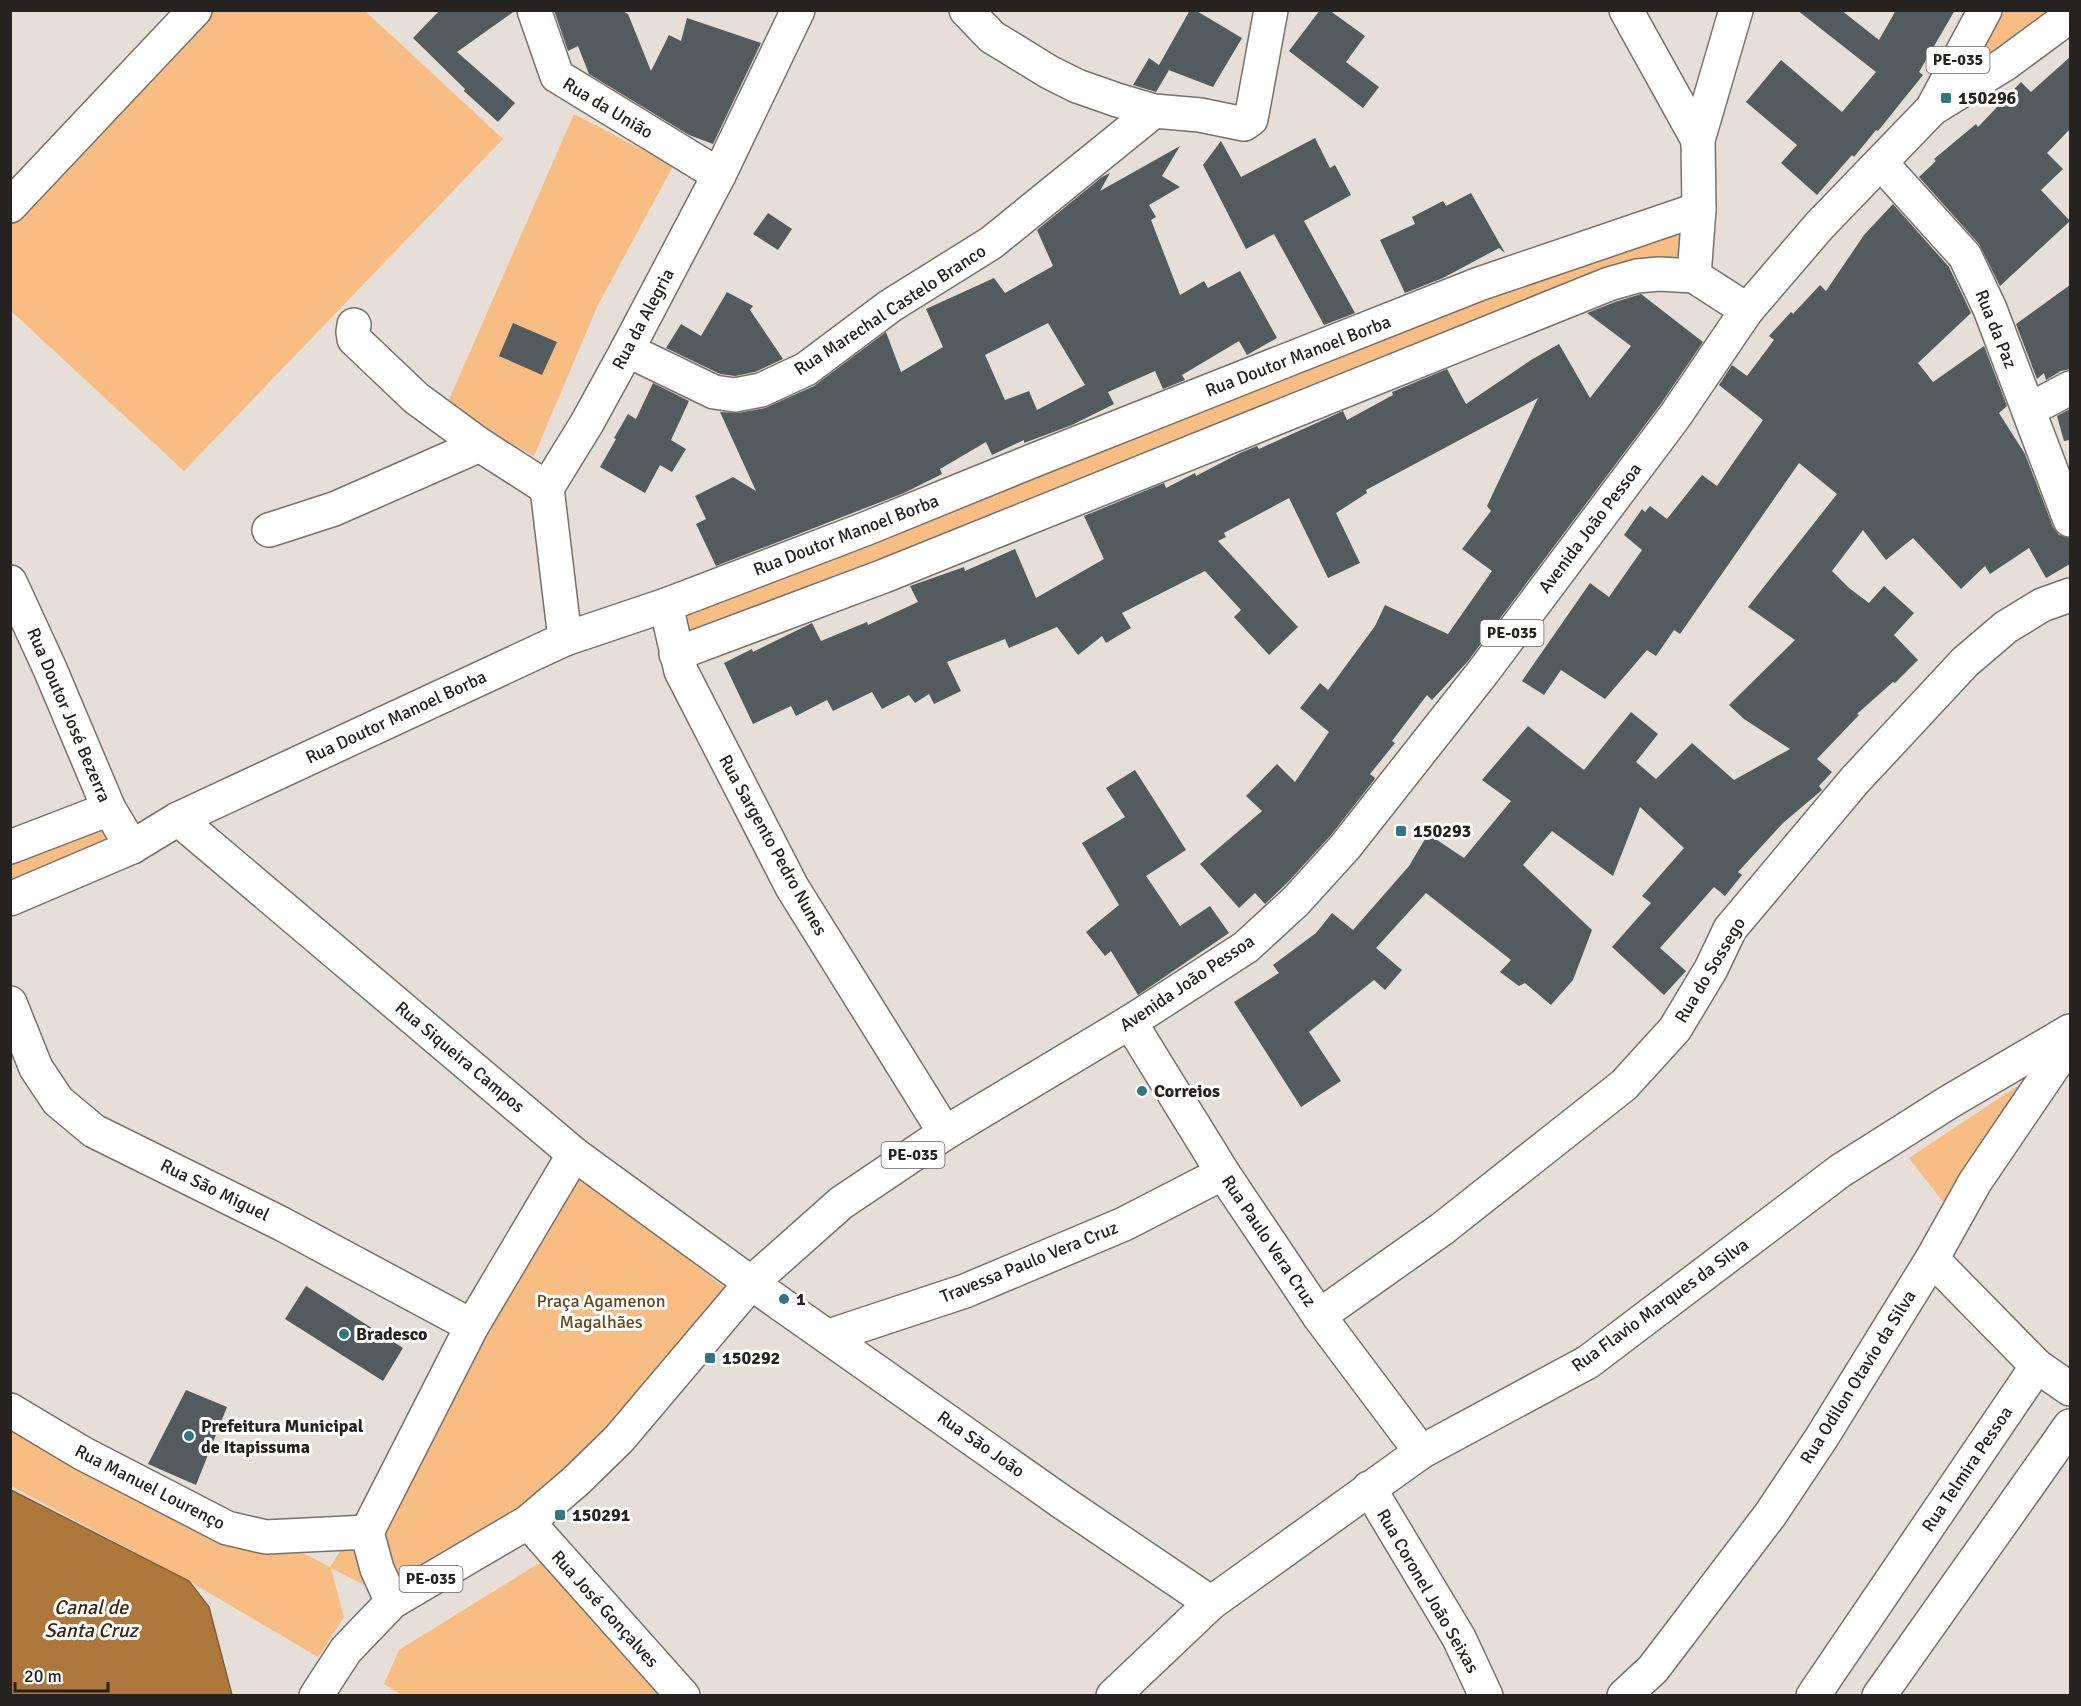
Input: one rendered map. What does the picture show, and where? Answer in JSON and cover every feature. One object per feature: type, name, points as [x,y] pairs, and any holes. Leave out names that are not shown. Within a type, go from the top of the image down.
[{"type":"street","points":[[10,206],[195,10]]},
{"type":"street","name":"Rua da União","points":[[534,10],[557,76],[719,175]]},
{"type":"street","name":"Rua da Alegria","points":[[547,488],[587,423],[719,175],[798,10]]},
{"type":"street","points":[[966,10],[992,37],[1049,72],[1077,86],[1154,111],[1200,115],[1244,124],[1251,118],[1271,10]]},
{"type":"street","points":[[1626,10],[1698,140]]},
{"type":"street","points":[[1694,276],[1699,209],[1698,140],[1736,10]]},
{"type":"street","name":"PE-035","points":[[1932,109],[1985,10]]},
{"type":"street","points":[[1932,109],[2005,64],[2070,16]]},
{"type":"street","name":"Avenida João Pessoa","points":[[316,1695],[346,1650],[392,1602],[528,1522],[576,1481],[619,1439],[752,1283],[841,1203],[945,1133],[1130,1022],[1246,947],[1296,901],[1345,847],[1490,662],[1675,416],[1747,310],[1820,225],[1932,109]]},
{"type":"street","name":"Rua Marechal Castelo Branco","points":[[627,350],[714,392],[735,395],[760,390],[806,369],[890,306],[991,243],[1154,111]]},
{"type":"street","name":"Rua da Paz","points":[[1881,163],[1965,256],[1990,309],[2070,520]]},
{"type":"street","name":"Rua Doutor Manoel Borba","points":[[10,899],[132,847],[178,819],[565,639],[666,605],[865,529],[1479,284],[1699,209]]},
{"type":"street","points":[[676,654],[884,576],[1609,284],[1637,276],[1659,274],[1694,276],[1747,310]]},
{"type":"street","points":[[354,325],[352,332],[354,339],[416,398],[480,445],[547,488],[565,639]]},
{"type":"street","points":[[2029,411],[2070,388]]},
{"type":"street","points":[[1206,392],[1228,437]]},
{"type":"street","points":[[269,530],[334,509],[480,445]]},
{"type":"street","points":[[1032,461],[1058,506]]},
{"type":"street","points":[[865,529],[884,576]]},
{"type":"street","name":"Rua Doutor José Bezerra","points":[[10,582],[50,669],[109,809],[132,847]]},
{"type":"street","name":"Rua do Sossego","points":[[1319,1316],[1442,1229],[1624,1085],[1675,1029],[1711,969],[1730,929],[1855,780],[1965,662],[2006,627],[2042,605],[2070,595]]},
{"type":"street","name":"Rua Sargento Pedro Nunes","points":[[666,605],[681,671],[792,887],[945,1133]]},
{"type":"street","points":[[10,847],[109,809]]},
{"type":"street","name":"Rua Siqueira Campos","points":[[178,819],[574,1154],[752,1283]]},
{"type":"street","name":"Rua São Miguel","points":[[10,1003],[36,1068],[58,1101],[94,1131],[282,1224],[472,1326]]},
{"type":"street","name":"Rua Paulo Vera Cruz","points":[[1130,1022],[1223,1173],[1319,1316],[1421,1452]]},
{"type":"street","name":"Rua Flavio Marques da Silva","points":[[1113,1695],[1211,1603],[1369,1488],[1421,1452],[1588,1362],[1840,1171],[1949,1102],[2070,1031]]},
{"type":"street","name":"Rua Odilon Otavio da Silva","points":[[1624,1695],[1653,1669],[1770,1515],[1822,1437],[1932,1259],[1975,1182],[2070,1042]]},
{"type":"street","points":[[392,1602],[377,1569],[367,1532],[472,1326],[574,1154]]},
{"type":"street","name":"Travessa Paulo Vera Cruz","points":[[829,1336],[965,1291],[1124,1224],[1223,1173]]},
{"type":"street","points":[[1932,1259],[2037,1366],[2070,1389]]},
{"type":"street","name":"Rua São João","points":[[752,1283],[1062,1502],[1211,1603]]},
{"type":"street","name":"Rua Telmira Pessoa","points":[[1813,1695],[2037,1366]]},
{"type":"street","name":"Rua Manuel Lourenço","points":[[10,1410],[82,1453],[227,1528],[266,1537],[367,1532]]},
{"type":"street","points":[[1879,1695],[2070,1426]]},
{"type":"street","name":"Rua Coronel João Seixas","points":[[1369,1488],[1459,1638],[1486,1695]]},
{"type":"street","name":"Rua José Gonçalves","points":[[528,1522],[683,1695]]},
{"type":"green space","points":[[201,11],[365,11],[503,139],[184,471],[11,311],[10,215]]},
{"type":"green space","points":[[1994,11],[2062,11],[1954,91]]},
{"type":"green space","points":[[574,114],[673,166],[597,307],[534,456],[445,409]]},
{"type":"green space","points":[[1697,217],[1687,276],[1636,280],[682,669],[655,623],[1479,290]]},
{"type":"green space","points":[[116,809],[133,853],[11,905],[11,849]]},
{"type":"green space","points":[[2070,1051],[1957,1220],[1909,1158]]},
{"type":"green space","name":"Praça Agamenon Magalhães","points":[[581,1174],[732,1294],[564,1488],[399,1603],[331,1568],[344,1617],[318,1657],[189,1581],[11,1486],[10,1401],[330,1567]]},
{"type":"green space","points":[[546,1559],[667,1695],[403,1696],[384,1684],[399,1650]]},
{"type":"water","name":"Canal de Santa Cruz","points":[[11,1490],[189,1581],[209,1607],[232,1695],[11,1695]]},
{"type":"building","points":[[440,10],[516,10],[457,52],[515,103],[498,122],[464,91],[465,89],[413,38]]},
{"type":"building","points":[[554,10],[621,10],[628,14],[651,71],[669,35],[681,41],[687,18],[761,43],[713,144],[689,135],[589,74],[578,46],[568,51]]},
{"type":"building","points":[[1190,10],[1195,10],[1242,38],[1213,87],[1169,70],[1156,92],[1133,85],[1149,58],[1159,65]]},
{"type":"building","points":[[1320,10],[1329,10],[1365,36],[1346,62],[1379,87],[1363,108],[1289,51]]},
{"type":"building","points":[[1797,10],[1841,10],[1879,40],[1896,10],[1955,10],[1919,72],[1923,75],[1878,131],[1876,130],[1854,157],[1852,155],[1817,195],[1781,163],[1797,145],[1746,102],[1781,60],[1842,112],[1876,72]]},
{"type":"building","points":[[2070,57],[2070,129],[2047,153],[2063,169],[2041,190],[2070,221],[2000,286],[1979,244],[1919,177],[1936,161],[1934,159],[1976,124],[1978,127],[2021,82],[2031,92]]},
{"type":"building","points":[[1315,138],[1330,168],[1335,165],[1351,195],[1304,221],[1355,313],[1324,325],[1274,234],[1246,249],[1203,165],[1221,141],[1241,177]]},
{"type":"building","points":[[1180,146],[1162,176],[1180,187],[1149,205],[1156,217],[1151,220],[1180,295],[1204,281],[1208,288],[1240,271],[1277,338],[1247,355],[1239,341],[1182,375],[1185,380],[1163,389],[1155,371],[1108,392],[1114,404],[1072,425],[1024,443],[1024,440],[992,455],[986,442],[940,469],[942,474],[904,493],[716,566],[696,524],[706,519],[695,496],[733,477],[756,491],[720,412],[738,413],[765,408],[814,386],[886,332],[901,372],[943,347],[926,309],[994,278],[1005,293],[1053,266],[1037,230],[1110,173],[1100,191]],"holes":[[[1048,323],[1085,385],[1037,410],[1029,391],[1005,400],[985,355]]]},
{"type":"building","points":[[1471,193],[1505,253],[1499,248],[1443,278],[1405,293],[1380,240],[1415,224],[1412,217],[1443,201],[1446,206]]},
{"type":"building","points":[[1893,204],[1949,267],[1971,313],[1918,363],[1933,382],[1984,346],[2007,406],[1999,413],[2025,454],[2053,527],[2059,535],[2070,538],[2070,564],[2046,578],[2029,548],[1990,574],[1985,566],[1961,589],[1913,538],[1886,560],[1863,530],[1832,571],[1869,603],[1884,586],[1914,613],[1894,635],[1918,660],[1895,683],[1893,682],[1857,714],[1859,715],[1817,759],[1832,772],[1819,786],[1822,790],[1783,823],[1738,872],[1742,875],[1725,896],[1714,887],[1660,948],[1686,971],[1664,995],[1612,947],[1651,903],[1642,896],[1684,848],[1640,807],[1613,876],[1552,831],[1523,865],[1592,930],[1573,980],[1551,1005],[1525,983],[1519,986],[1500,972],[1511,960],[1426,893],[1376,948],[1402,970],[1385,990],[1374,980],[1309,1032],[1341,1081],[1301,1107],[1234,1002],[1279,973],[1273,965],[1316,933],[1332,913],[1353,930],[1409,866],[1428,834],[1464,858],[1511,801],[1482,780],[1528,726],[1584,770],[1631,712],[1658,734],[1636,762],[1656,779],[1692,743],[1734,780],[1790,749],[1744,719],[1729,705],[1795,640],[1748,607],[1837,494],[1799,463],[1680,634],[1674,630],[1656,656],[1647,650],[1605,699],[1561,670],[1544,695],[1522,681],[1590,583],[1609,597],[1642,550],[1624,535],[1642,509],[1645,512],[1650,506],[1667,519],[1702,475],[1717,486],[1763,420],[1719,385],[1732,365],[1747,376],[1774,340],[1769,336],[1820,285],[1826,291],[1864,235]]},
{"type":"building","points":[[768,213],[792,229],[778,250],[753,234]]},
{"type":"building","points":[[2070,285],[2070,369],[2061,371],[2046,380],[2044,373],[2037,379],[2016,324]]},
{"type":"building","points":[[727,292],[753,306],[750,310],[783,359],[755,372],[735,376],[720,374],[666,348],[681,324],[701,336]]},
{"type":"building","points":[[1641,294],[1703,342],[1660,405],[1468,661],[1432,700],[1427,695],[1392,741],[1395,743],[1370,774],[1375,778],[1374,780],[1331,835],[1265,904],[1255,893],[1239,908],[1200,864],[1262,811],[1246,796],[1277,764],[1295,782],[1329,732],[1300,708],[1320,683],[1328,690],[1375,626],[1385,605],[1448,634],[1492,571],[1462,549],[1491,511],[1487,506],[1538,398],[1366,490],[1367,493],[1336,513],[1360,563],[1328,578],[1289,498],[1224,533],[1226,537],[1218,541],[1298,627],[1269,655],[1234,617],[1241,610],[1205,571],[1122,613],[1131,628],[1106,643],[1102,636],[1078,655],[1057,627],[1009,648],[1005,639],[947,662],[961,691],[934,704],[929,694],[915,703],[909,695],[882,709],[872,692],[833,711],[827,700],[796,716],[791,706],[753,724],[724,663],[752,649],[753,652],[812,623],[821,641],[867,622],[868,625],[918,602],[910,586],[964,567],[965,571],[1015,549],[1036,598],[1104,559],[1084,516],[1164,483],[1166,488],[1195,473],[1196,476],[1240,453],[1257,446],[1259,449],[1343,411],[1347,420],[1393,395],[1392,392],[1447,369],[1466,404],[1559,344],[1590,398],[1631,346],[1587,313]]},
{"type":"building","points":[[513,323],[557,342],[542,375],[499,356]]},
{"type":"building","points":[[653,383],[689,401],[671,440],[686,449],[672,472],[660,465],[645,493],[600,467],[628,414],[636,419]]},
{"type":"building","points":[[2070,409],[2070,440],[2064,441],[2057,416]]},
{"type":"building","points":[[1135,770],[1186,850],[1146,876],[1180,926],[1210,906],[1229,933],[1138,995],[1111,951],[1105,956],[1086,932],[1119,905],[1082,843],[1125,817],[1106,788]]},
{"type":"building","name":"Bradesco","points":[[306,1286],[403,1348],[383,1381],[285,1319]]},
{"type":"building","name":"Prefeitura Municipal de Itapissuma","points":[[186,1390],[227,1407],[196,1485],[148,1464]]},
{"type":"place","name":"150296","points":[[1946,98]]},
{"type":"place","name":"150293","points":[[1401,831]]},
{"type":"place","name":"Correios","points":[[1142,1091]]},
{"type":"place","name":"1","points":[[784,1299]]},
{"type":"place","name":"Bradesco","points":[[344,1334]]},
{"type":"place","name":"150292","points":[[710,1358]]},
{"type":"place","name":"Prefeitura Municipal de Itapissuma","points":[[189,1436]]},
{"type":"place","name":"150291","points":[[560,1515]]}]
